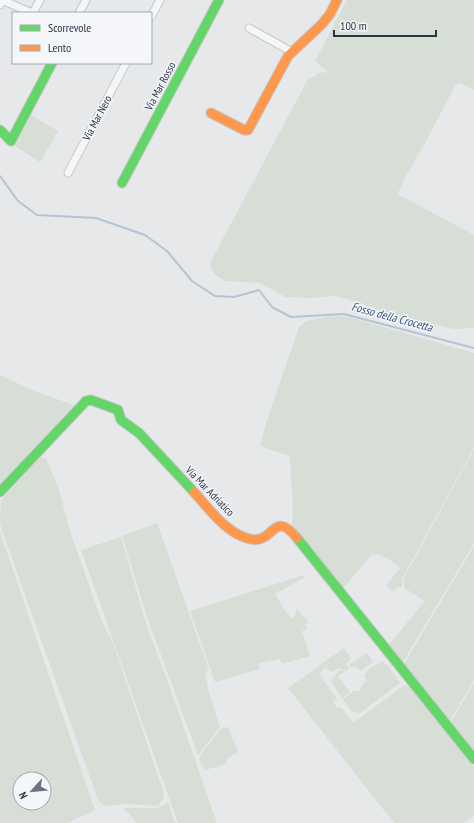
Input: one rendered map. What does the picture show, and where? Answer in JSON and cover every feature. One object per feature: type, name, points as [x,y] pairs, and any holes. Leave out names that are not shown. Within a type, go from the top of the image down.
[{"type":"street","points":[[0,5],[2,0],[31,12]]},
{"type":"street","points":[[34,12],[40,0]]},
{"type":"street","points":[[80,12],[86,0]]},
{"type":"street","points":[[152,15],[160,0]]},
{"type":"street","name":"Via Mar Rosso","points":[[122,183],[219,0]]},
{"type":"street","points":[[211,113],[244,130],[248,130],[286,59],[322,24],[337,0]]},
{"type":"street","points":[[249,28],[292,52]]},
{"type":"street","points":[[0,130],[10,141],[51,64]]},
{"type":"street","name":"Via Mar Nero","points":[[68,173],[125,64]]},
{"type":"street","name":"Via Mar Adriatico","points":[[0,492],[86,401],[91,400],[118,410],[121,420],[139,433],[227,526],[244,536],[255,540],[264,538],[279,526],[285,526],[290,530],[474,759]]},
{"type":"shaded area","points":[[347,0],[474,0],[474,90],[460,83],[456,84],[398,193],[474,235],[474,328],[454,329],[426,323],[334,296],[313,298],[285,297],[261,283],[226,281],[217,276],[212,270],[210,263],[308,79],[319,73],[328,72],[315,61]]},
{"type":"shaded area","points":[[31,115],[58,131],[40,162],[15,146]]},
{"type":"shaded area","points":[[331,316],[349,317],[474,353],[474,447],[402,579],[402,587],[397,587],[393,591],[386,586],[400,568],[390,560],[378,554],[371,556],[343,588],[294,530],[292,525],[293,512],[290,456],[260,446],[266,423],[299,327],[307,321]]},
{"type":"shaded area","points":[[0,375],[34,391],[74,405],[0,485]]},
{"type":"shaded area","points":[[474,449],[474,543],[401,665],[387,647],[424,602],[406,589],[403,580]]},
{"type":"shaded area","points":[[40,457],[46,458],[59,490],[71,534],[102,622],[113,643],[163,791],[164,798],[158,806],[127,804],[104,806],[98,800],[2,530],[0,523],[1,500]]},
{"type":"shaded area","points":[[157,523],[209,670],[205,673],[209,693],[220,727],[198,755],[147,617],[122,536]]},
{"type":"shaded area","points":[[0,532],[95,810],[67,823],[0,823]]},
{"type":"shaded area","points":[[121,537],[147,627],[217,823],[178,823],[81,550]]},
{"type":"shaded area","points":[[474,546],[474,680],[449,722],[403,666]]},
{"type":"shaded area","points":[[304,575],[305,577],[275,594],[285,611],[292,619],[296,614],[295,612],[297,609],[308,622],[305,625],[307,629],[302,631],[310,656],[282,664],[280,659],[259,663],[260,669],[215,682],[190,611]]},
{"type":"shaded area","points":[[344,648],[351,659],[346,664],[349,669],[346,671],[340,668],[330,672],[326,667],[319,674],[337,699],[333,702],[337,708],[341,707],[353,723],[403,686],[408,685],[411,687],[474,767],[474,816],[463,823],[394,823],[288,688]]},
{"type":"shaded area","points":[[367,653],[373,662],[360,671],[357,667],[350,667],[349,664]]},
{"type":"shaded area","points":[[382,661],[388,666],[400,683],[360,713],[352,712],[343,699],[353,691],[360,691],[363,684],[367,680],[364,675],[366,672]]},
{"type":"shaded area","points":[[341,670],[344,672],[338,677],[350,692],[342,698],[331,682],[336,675],[335,674]]},
{"type":"shaded area","points":[[474,683],[474,755],[451,726],[452,720]]},
{"type":"shaded area","points":[[228,727],[238,752],[228,758],[226,764],[205,770],[199,759],[203,751],[222,728]]},
{"type":"shaded area","points":[[168,802],[175,823],[136,823],[123,808],[158,808]]},
{"type":"waterway","name":"Fosso della Crocetta","points":[[0,176],[18,201],[37,215],[96,218],[145,235],[167,251],[192,281],[215,296],[234,297],[259,290],[272,307],[291,317],[344,314],[474,348]]},
{"type":"traffic: fast","points":[[122,183],[219,0]]},
{"type":"traffic: fast","points":[[0,130],[11,141],[51,64]]},
{"type":"traffic: fast","points":[[0,492],[86,401],[91,400],[118,410],[121,420],[139,433],[194,492]]},
{"type":"traffic: fast","points":[[297,538],[474,759]]},
{"type":"traffic: slow","points":[[211,113],[244,130],[248,130],[288,56],[322,24],[330,14],[337,0]]},
{"type":"traffic: slow","points":[[194,492],[219,520],[234,532],[242,536],[250,539],[258,539],[264,537],[278,527],[283,526],[297,538]]}]
